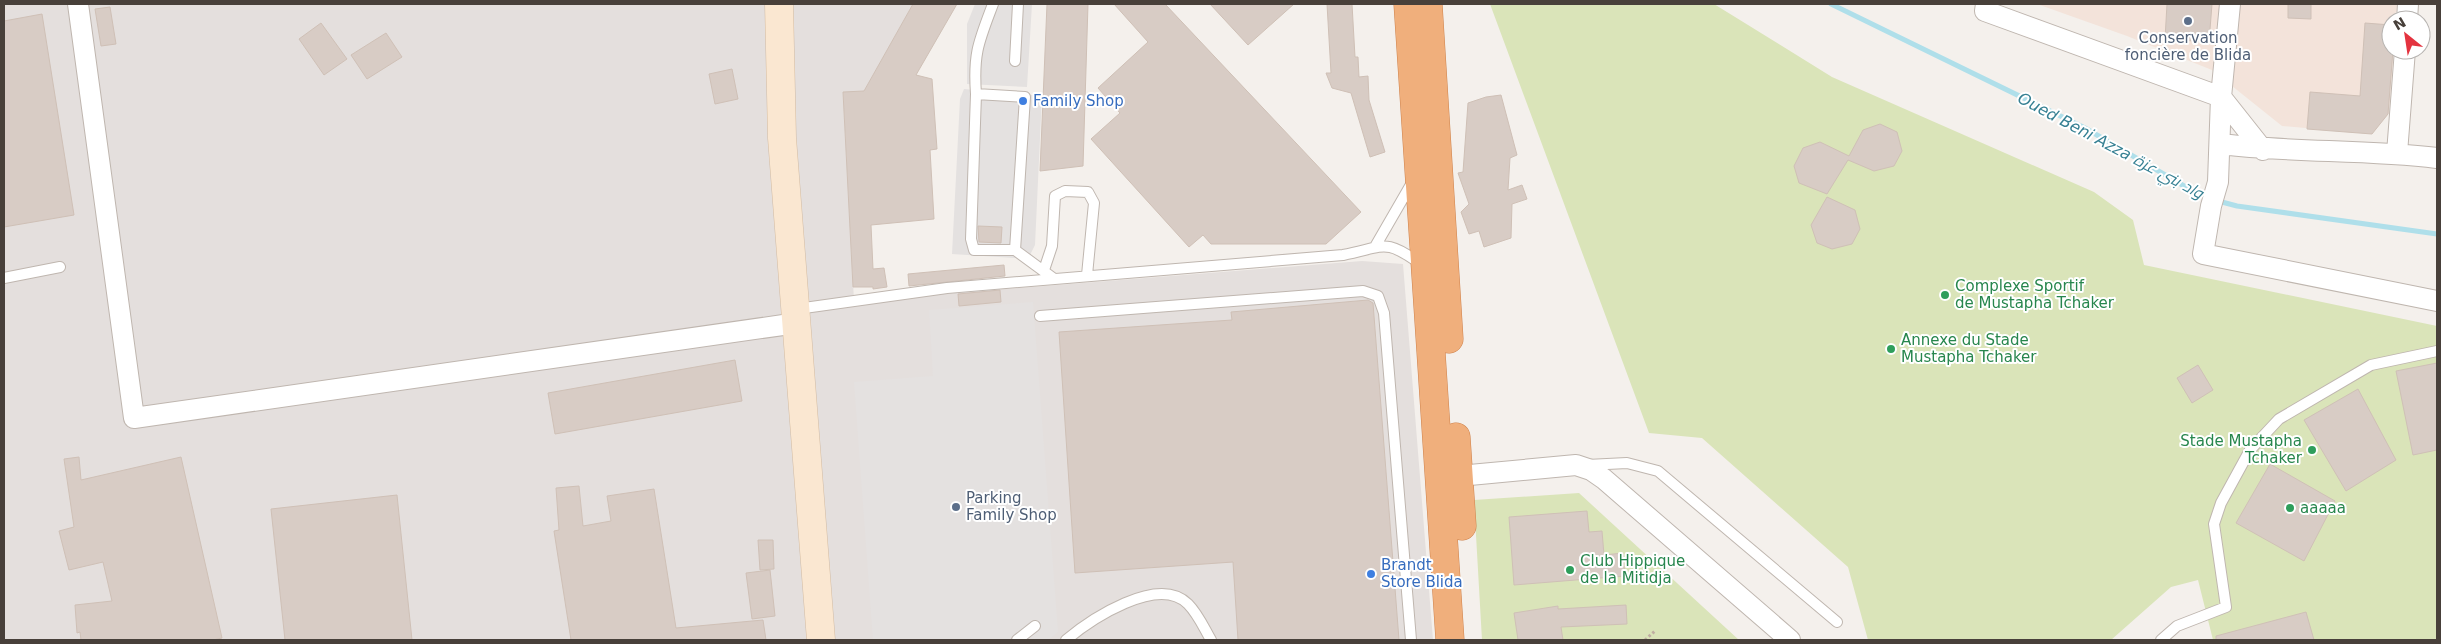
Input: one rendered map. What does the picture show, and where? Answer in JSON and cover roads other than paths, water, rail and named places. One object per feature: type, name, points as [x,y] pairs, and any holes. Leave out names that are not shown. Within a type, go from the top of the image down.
[{"type":"highway","points":[[1408,4],[1450,640]]},
{"type":"highway","points":[[1428,4],[1469,640]]},
{"type":"street","points":[[78,4],[134,418],[796,316]]},
{"type":"street","points":[[779,4],[782,138],[820,640]]},
{"type":"street","points":[[1986,4],[1985,11],[2221,97],[2263,150]]},
{"type":"street","points":[[2230,4],[2221,97],[2221,144],[2218,182],[2210,206],[2203,254],[2437,302]]},
{"type":"street","points":[[2397,153],[2404,60]]},
{"type":"street","points":[[2221,144],[2263,150],[2397,153],[2437,158]]},
{"type":"street","points":[[1459,476],[1576,465],[1591,470],[1604,479],[1790,640]]},
{"type":"lane","points":[[993,4],[978,41],[974,66],[976,94],[971,239],[974,250],[1015,250],[1053,278]]},
{"type":"lane","points":[[1015,61],[1018,4]]},
{"type":"lane","points":[[976,94],[1024,97],[1015,250]]},
{"type":"lane","points":[[1376,245],[1419,172]]},
{"type":"lane","points":[[1044,270],[1052,246],[1055,196],[1065,191],[1088,192],[1094,203],[1086,275]]},
{"type":"lane","points":[[796,316],[947,288],[1343,255],[1362,251],[1376,245],[1385,245],[1405,253],[1425,268]]},
{"type":"lane","points":[[4,278],[60,267]]},
{"type":"lane","points":[[1040,316],[1363,291],[1378,296],[1384,313],[1411,640]]},
{"type":"lane","points":[[2161,640],[2177,626],[2226,608],[2214,524],[2221,504],[2250,450],[2279,419],[2371,365],[2437,351]]},
{"type":"lane","points":[[1576,465],[1627,463],[1658,471],[1837,622]]},
{"type":"lane","points":[[1066,640],[1096,619],[1125,604],[1150,595],[1171,595],[1187,603],[1211,640]]},
{"type":"lane","points":[[1017,640],[1035,626]]},
{"type":"waterway","name":"Oued Beni Azza واد بني عزة","points":[[1831,4],[2085,128],[2196,193],[2210,198]]},
{"type":"waterway","name":"Oued Beni Azza واد بني عزة","points":[[2218,201],[2237,206],[2437,234]]},
{"type":"place","name":"Conservation foncière de Blida","points":[[2188,21]]},
{"type":"place","name":"Family Shop","points":[[1023,101]]},
{"type":"place","name":"Complexe Sportif de Mustapha Tchaker","points":[[1945,295]]},
{"type":"place","name":"Annexe du Stade Mustapha Tchaker","points":[[1891,349]]},
{"type":"place","name":"Stade Mustapha Tchaker","points":[[2312,450]]},
{"type":"place","name":"Parking Family Shop","points":[[956,507]]},
{"type":"place","name":"aaaaa","points":[[2290,508]]},
{"type":"place","name":"Club Hippique de la Mitidja","points":[[1570,570]]},
{"type":"place","name":"Brandt Store Blida","points":[[1371,574]]}]
